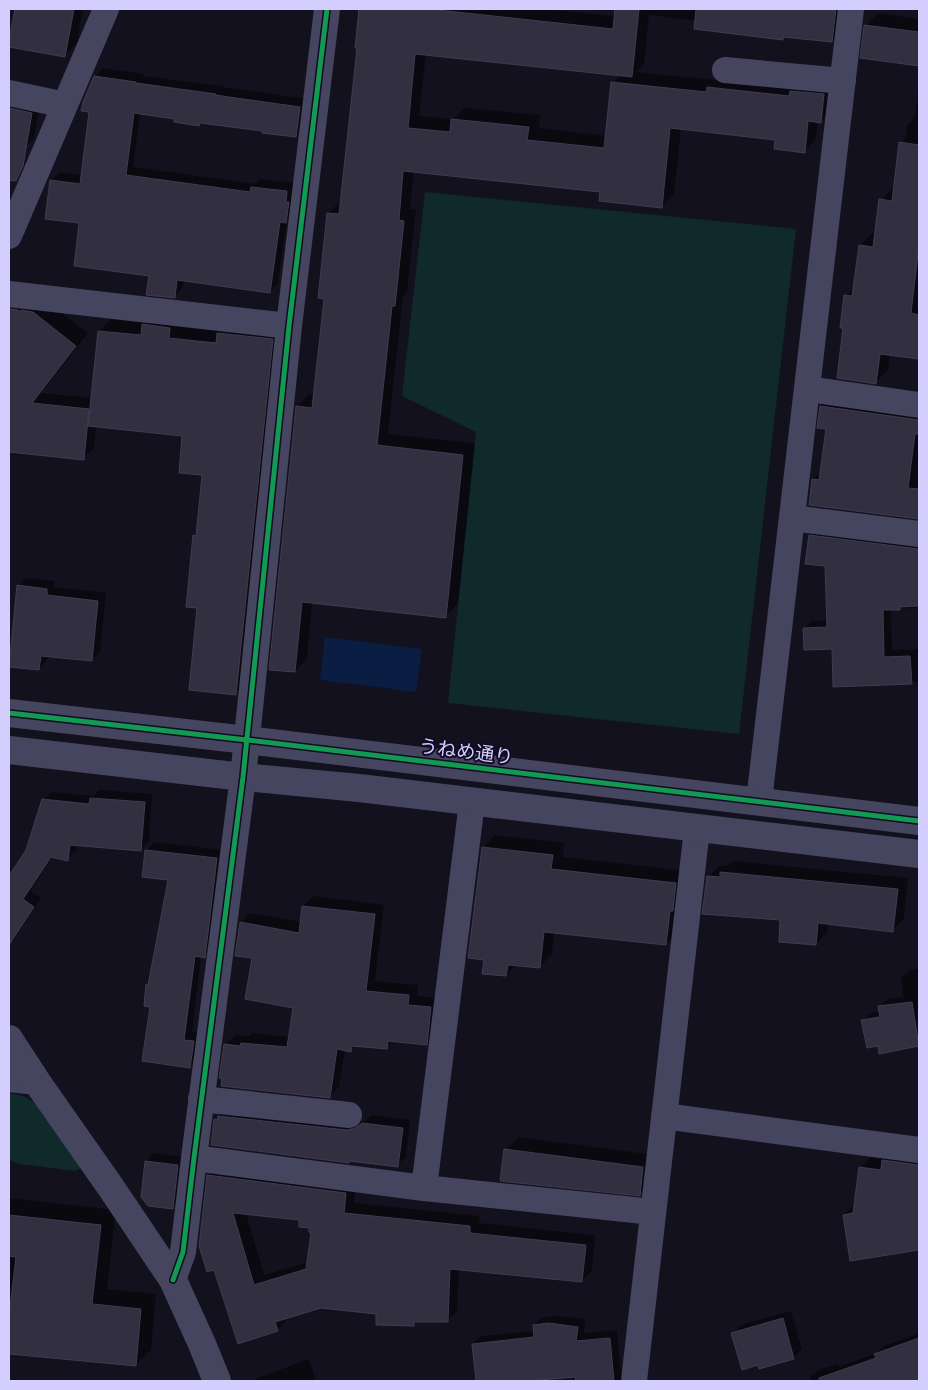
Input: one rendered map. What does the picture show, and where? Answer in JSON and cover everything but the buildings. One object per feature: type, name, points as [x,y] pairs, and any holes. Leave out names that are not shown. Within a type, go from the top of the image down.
[{"type":"street","points":[[9,236],[106,9]]},
{"type":"street","points":[[173,1280],[183,1252],[243,777],[289,326],[327,9]]},
{"type":"street","points":[[759,801],[851,9]]},
{"type":"street","points":[[725,70],[843,81]]},
{"type":"street","points":[[9,93],[65,105]]},
{"type":"street","points":[[9,294],[289,326]]},
{"type":"street","points":[[808,389],[919,405]]},
{"type":"street","points":[[792,518],[919,534]]},
{"type":"street","name":"うねめ通り","points":[[9,712],[919,821]]},
{"type":"street","points":[[9,750],[243,777],[359,788],[919,854]]},
{"type":"street","points":[[424,1188],[472,802]]},
{"type":"street","points":[[634,1381],[697,828]]},
{"type":"street","points":[[9,1039],[173,1280],[217,1381]]},
{"type":"street","points":[[9,1079],[37,1082]]},
{"type":"street","points":[[201,1099],[348,1115]]},
{"type":"street","points":[[664,1116],[919,1150]]},
{"type":"street","points":[[194,1158],[424,1188],[653,1212]]},
{"type":"green space","points":[[425,192],[796,229],[739,734],[448,703],[476,432],[402,396]]},
{"type":"green space","points":[[9,1093],[23,1096],[34,1102],[81,1168],[75,1171],[20,1164],[9,1160]]},
{"type":"water","points":[[325,637],[422,649],[416,692],[320,680]]},
{"type":"cycle path","points":[[173,1280],[183,1252],[243,777],[289,326],[327,9]]},
{"type":"cycle path","points":[[9,713],[919,821]]}]
